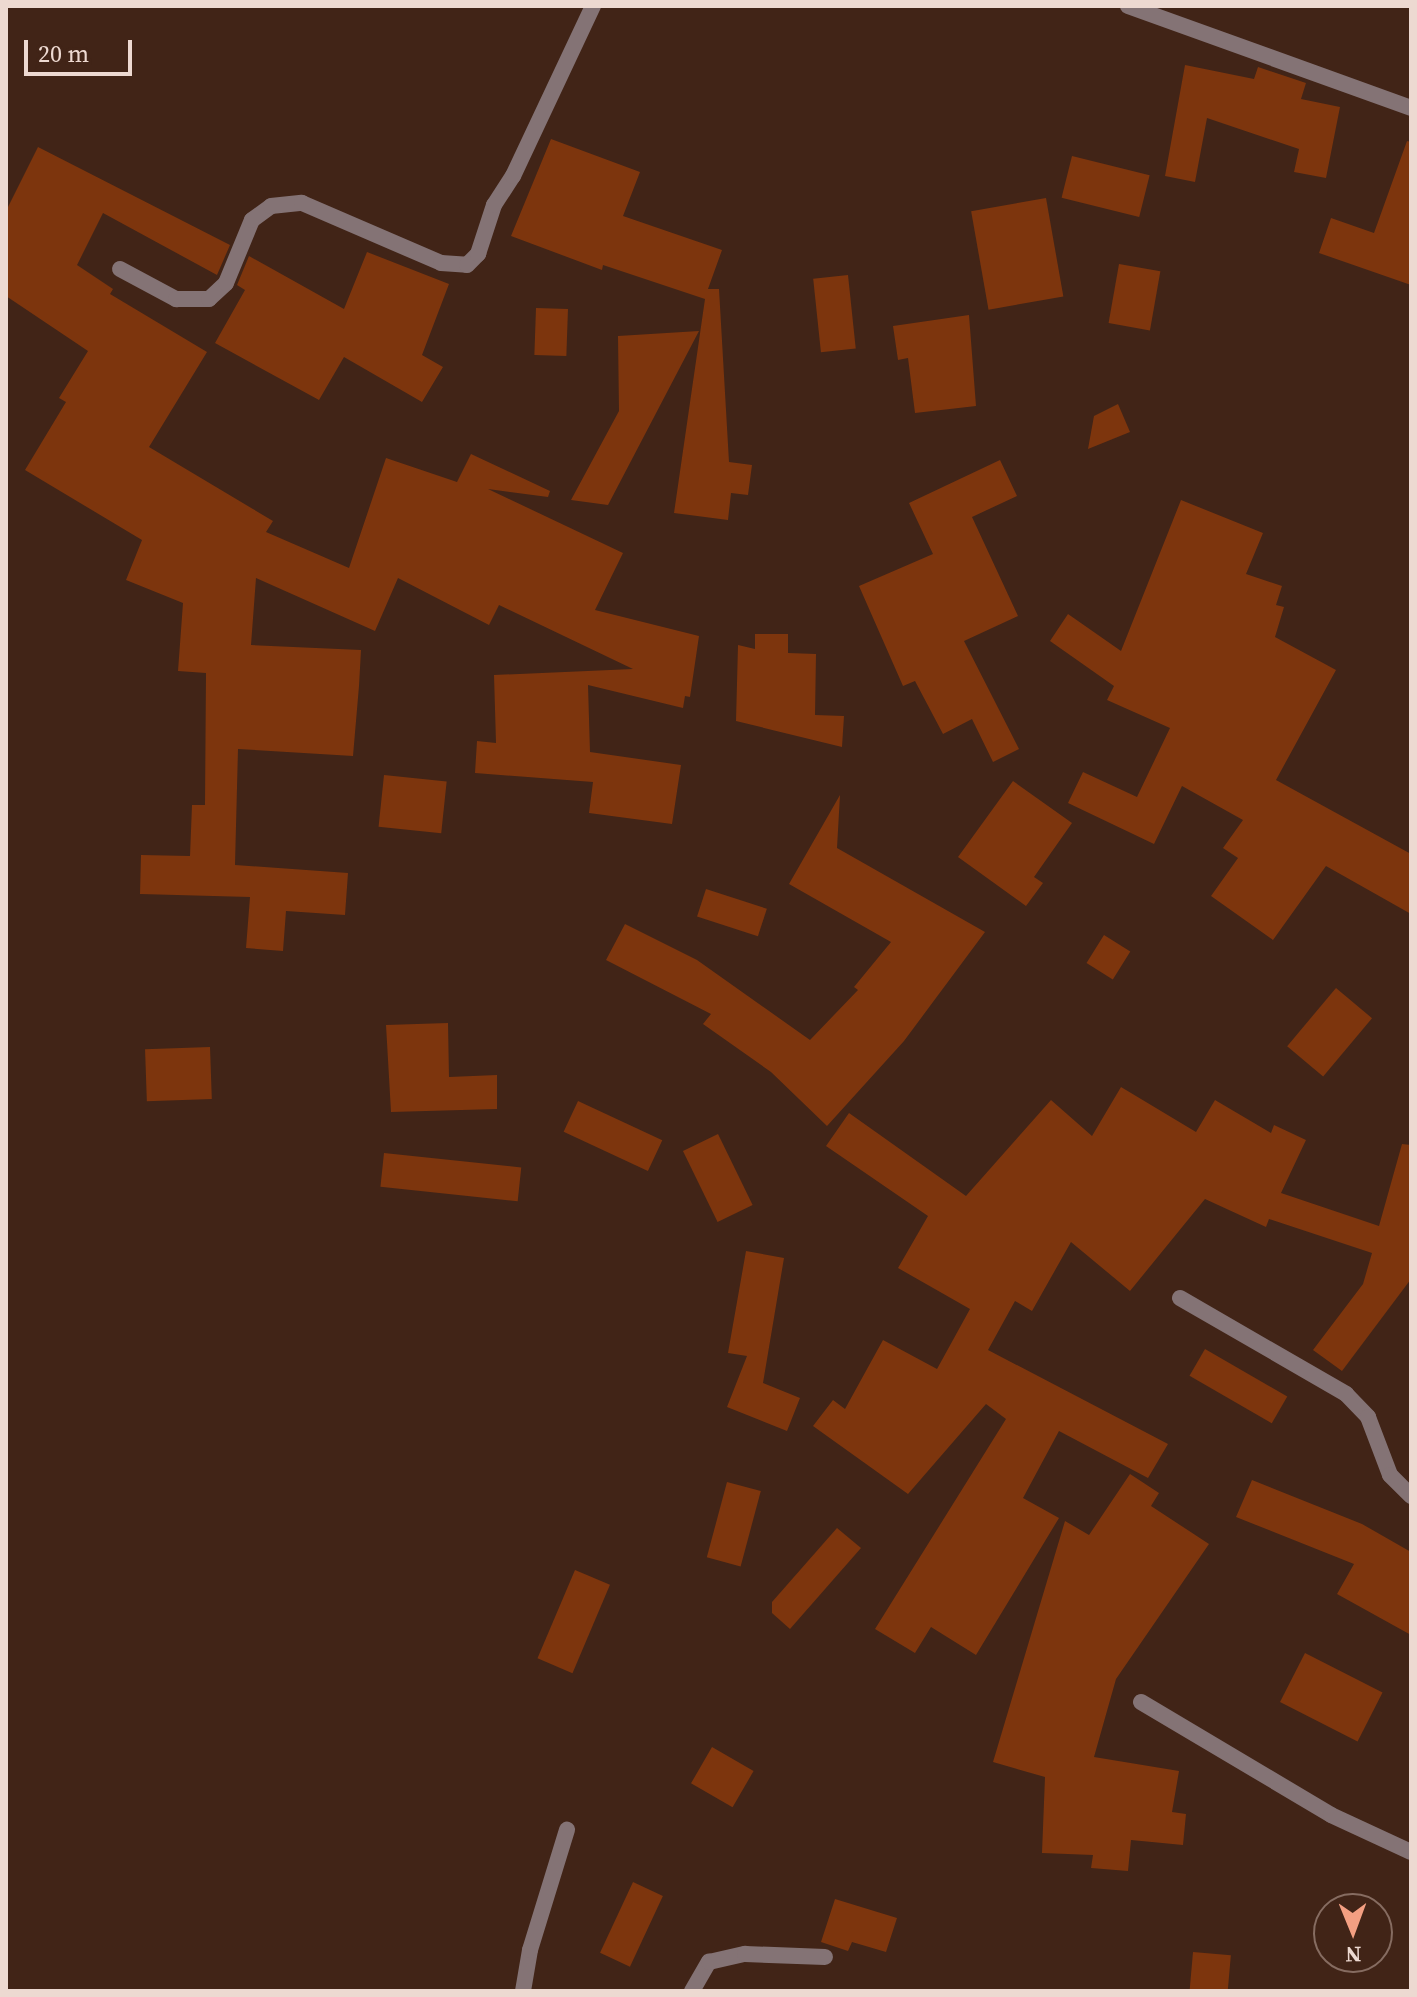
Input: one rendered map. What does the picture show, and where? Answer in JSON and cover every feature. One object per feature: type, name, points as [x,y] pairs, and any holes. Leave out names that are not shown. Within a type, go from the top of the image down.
[{"type":"street","points":[[120,269],[176,299],[209,299],[226,283],[252,220],[271,206],[302,203],[441,263],[467,265],[478,254],[494,205],[513,176],[593,6]]},
{"type":"street","points":[[1128,6],[1411,108]]},
{"type":"street","points":[[1180,1298],[1346,1394],[1368,1417],[1390,1475],[1411,1496]]},
{"type":"street","points":[[1141,1702],[1331,1815],[1411,1852]]},
{"type":"street","points":[[523,1991],[530,1950],[567,1830]]},
{"type":"street","points":[[692,1991],[709,1962],[745,1954],[825,1957]]},
{"type":"building","points":[[1185,65],[1254,79],[1258,67],[1306,83],[1301,99],[1340,107],[1326,178],[1294,172],[1299,149],[1207,118],[1195,182],[1165,176]]},
{"type":"building","points":[[551,139],[640,172],[623,216],[722,250],[708,289],[719,289],[729,462],[752,465],[748,495],[731,493],[728,520],[674,513],[705,299],[603,265],[602,270],[511,236]]},
{"type":"building","points":[[1407,141],[1411,142],[1411,285],[1319,253],[1331,218],[1374,233]]},
{"type":"building","points":[[38,147],[230,245],[217,275],[103,213],[77,265],[113,289],[110,294],[207,352],[149,447],[273,521],[266,532],[349,568],[386,458],[457,482],[471,454],[550,491],[548,497],[488,489],[623,553],[595,610],[699,636],[690,697],[685,696],[683,708],[588,685],[590,752],[681,765],[672,824],[589,813],[593,782],[475,773],[477,741],[496,743],[494,675],[633,669],[499,605],[489,625],[398,578],[375,631],[256,578],[251,645],[361,650],[359,686],[353,756],[238,749],[235,865],[348,873],[345,915],[286,911],[283,951],[246,948],[250,897],[140,894],[141,855],[190,856],[192,805],[205,805],[206,673],[178,671],[183,603],[126,580],[142,540],[25,470],[66,402],[59,398],[88,351],[6,296],[6,211]]},
{"type":"building","points":[[1072,156],[1150,175],[1139,217],[1062,198]]},
{"type":"building","points":[[1046,198],[1063,296],[989,310],[971,211]]},
{"type":"building","points":[[367,252],[449,284],[422,355],[443,367],[422,402],[344,357],[319,400],[215,343],[245,290],[237,285],[249,256],[344,309]]},
{"type":"building","points":[[1119,264],[1160,271],[1150,330],[1109,323]]},
{"type":"building","points":[[848,275],[856,349],[821,352],[813,279]]},
{"type":"building","points":[[536,308],[568,309],[566,356],[534,355]]},
{"type":"building","points":[[969,315],[976,406],[915,413],[908,358],[898,360],[893,326]]},
{"type":"building","points":[[699,331],[608,505],[571,500],[619,411],[618,336]]},
{"type":"building","points":[[1118,404],[1130,432],[1088,449],[1094,416]]},
{"type":"building","points":[[1000,460],[1017,496],[972,517],[1018,616],[964,641],[1019,749],[993,762],[972,719],[943,734],[915,681],[903,686],[859,586],[933,554],[909,503]]},
{"type":"building","points":[[1181,500],[1263,533],[1246,574],[1282,586],[1276,605],[1284,607],[1275,637],[1336,670],[1276,780],[1411,854],[1411,914],[1326,866],[1273,940],[1211,896],[1238,858],[1223,848],[1243,820],[1182,786],[1154,844],[1068,803],[1083,772],[1137,797],[1170,728],[1107,700],[1114,686],[1050,641],[1068,614],[1121,651]]},
{"type":"building","points":[[755,634],[788,634],[788,653],[816,654],[815,715],[844,716],[842,747],[736,721],[738,645],[755,649]]},
{"type":"building","points":[[384,775],[447,782],[441,833],[379,827]]},
{"type":"building","points":[[1013,781],[1072,823],[1034,877],[1043,883],[1026,906],[958,857]]},
{"type":"building","points":[[840,795],[837,848],[985,932],[904,1041],[827,1126],[771,1072],[703,1024],[711,1014],[606,960],[625,924],[697,960],[810,1040],[858,990],[854,987],[891,942],[789,884]]},
{"type":"building","points":[[706,889],[767,909],[758,936],[697,917]]},
{"type":"building","points":[[1104,935],[1130,951],[1113,979],[1087,963]]},
{"type":"building","points":[[1336,988],[1372,1018],[1323,1076],[1287,1046]]},
{"type":"building","points":[[448,1023],[449,1077],[497,1075],[497,1109],[391,1112],[386,1025]]},
{"type":"building","points":[[210,1047],[212,1099],[147,1101],[145,1049]]},
{"type":"building","points":[[1121,1087],[1196,1132],[1215,1100],[1271,1133],[1274,1125],[1306,1140],[1281,1193],[1379,1226],[1402,1144],[1411,1145],[1411,1279],[1342,1371],[1313,1350],[1363,1284],[1372,1253],[1269,1219],[1266,1227],[1205,1199],[1130,1291],[1071,1242],[1032,1311],[1015,1301],[988,1350],[1168,1444],[1148,1478],[1059,1431],[1023,1498],[1059,1518],[976,1655],[931,1627],[915,1653],[875,1629],[1006,1419],[986,1404],[908,1494],[813,1426],[833,1400],[845,1409],[883,1340],[937,1369],[970,1309],[898,1268],[928,1216],[826,1146],[849,1113],[966,1196],[1051,1100],[1092,1136]]},
{"type":"building","points":[[578,1101],[662,1140],[648,1171],[564,1132]]},
{"type":"building","points":[[718,1134],[753,1205],[718,1222],[683,1151]]},
{"type":"building","points":[[384,1153],[521,1167],[518,1201],[380,1187]]},
{"type":"building","points":[[746,1251],[784,1258],[763,1383],[800,1398],[787,1431],[727,1407],[747,1356],[728,1353]]},
{"type":"building","points":[[1205,1349],[1287,1396],[1272,1423],[1190,1376]]},
{"type":"building","points":[[1130,1474],[1159,1493],[1151,1506],[1209,1544],[1116,1679],[1094,1757],[1179,1771],[1172,1812],[1186,1814],[1183,1845],[1131,1840],[1128,1871],[1091,1868],[1093,1855],[1042,1853],[1045,1777],[993,1762],[1065,1521],[1089,1535]]},
{"type":"building","points":[[1252,1480],[1362,1524],[1411,1552],[1411,1635],[1337,1594],[1354,1564],[1236,1517]]},
{"type":"building","points":[[727,1482],[761,1491],[741,1566],[707,1557]]},
{"type":"building","points":[[837,1528],[861,1548],[790,1629],[772,1613],[772,1602]]},
{"type":"building","points":[[575,1570],[610,1585],[572,1673],[537,1658]]},
{"type":"building","points":[[1305,1653],[1383,1692],[1358,1742],[1280,1702]]},
{"type":"building","points":[[712,1747],[754,1771],[733,1807],[691,1783]]},
{"type":"building","points":[[633,1882],[663,1896],[630,1967],[600,1953]]},
{"type":"building","points":[[835,1899],[897,1918],[886,1952],[852,1942],[848,1951],[821,1942]]},
{"type":"building","points":[[1193,1952],[1231,1955],[1228,1991],[1190,1991]]}]
